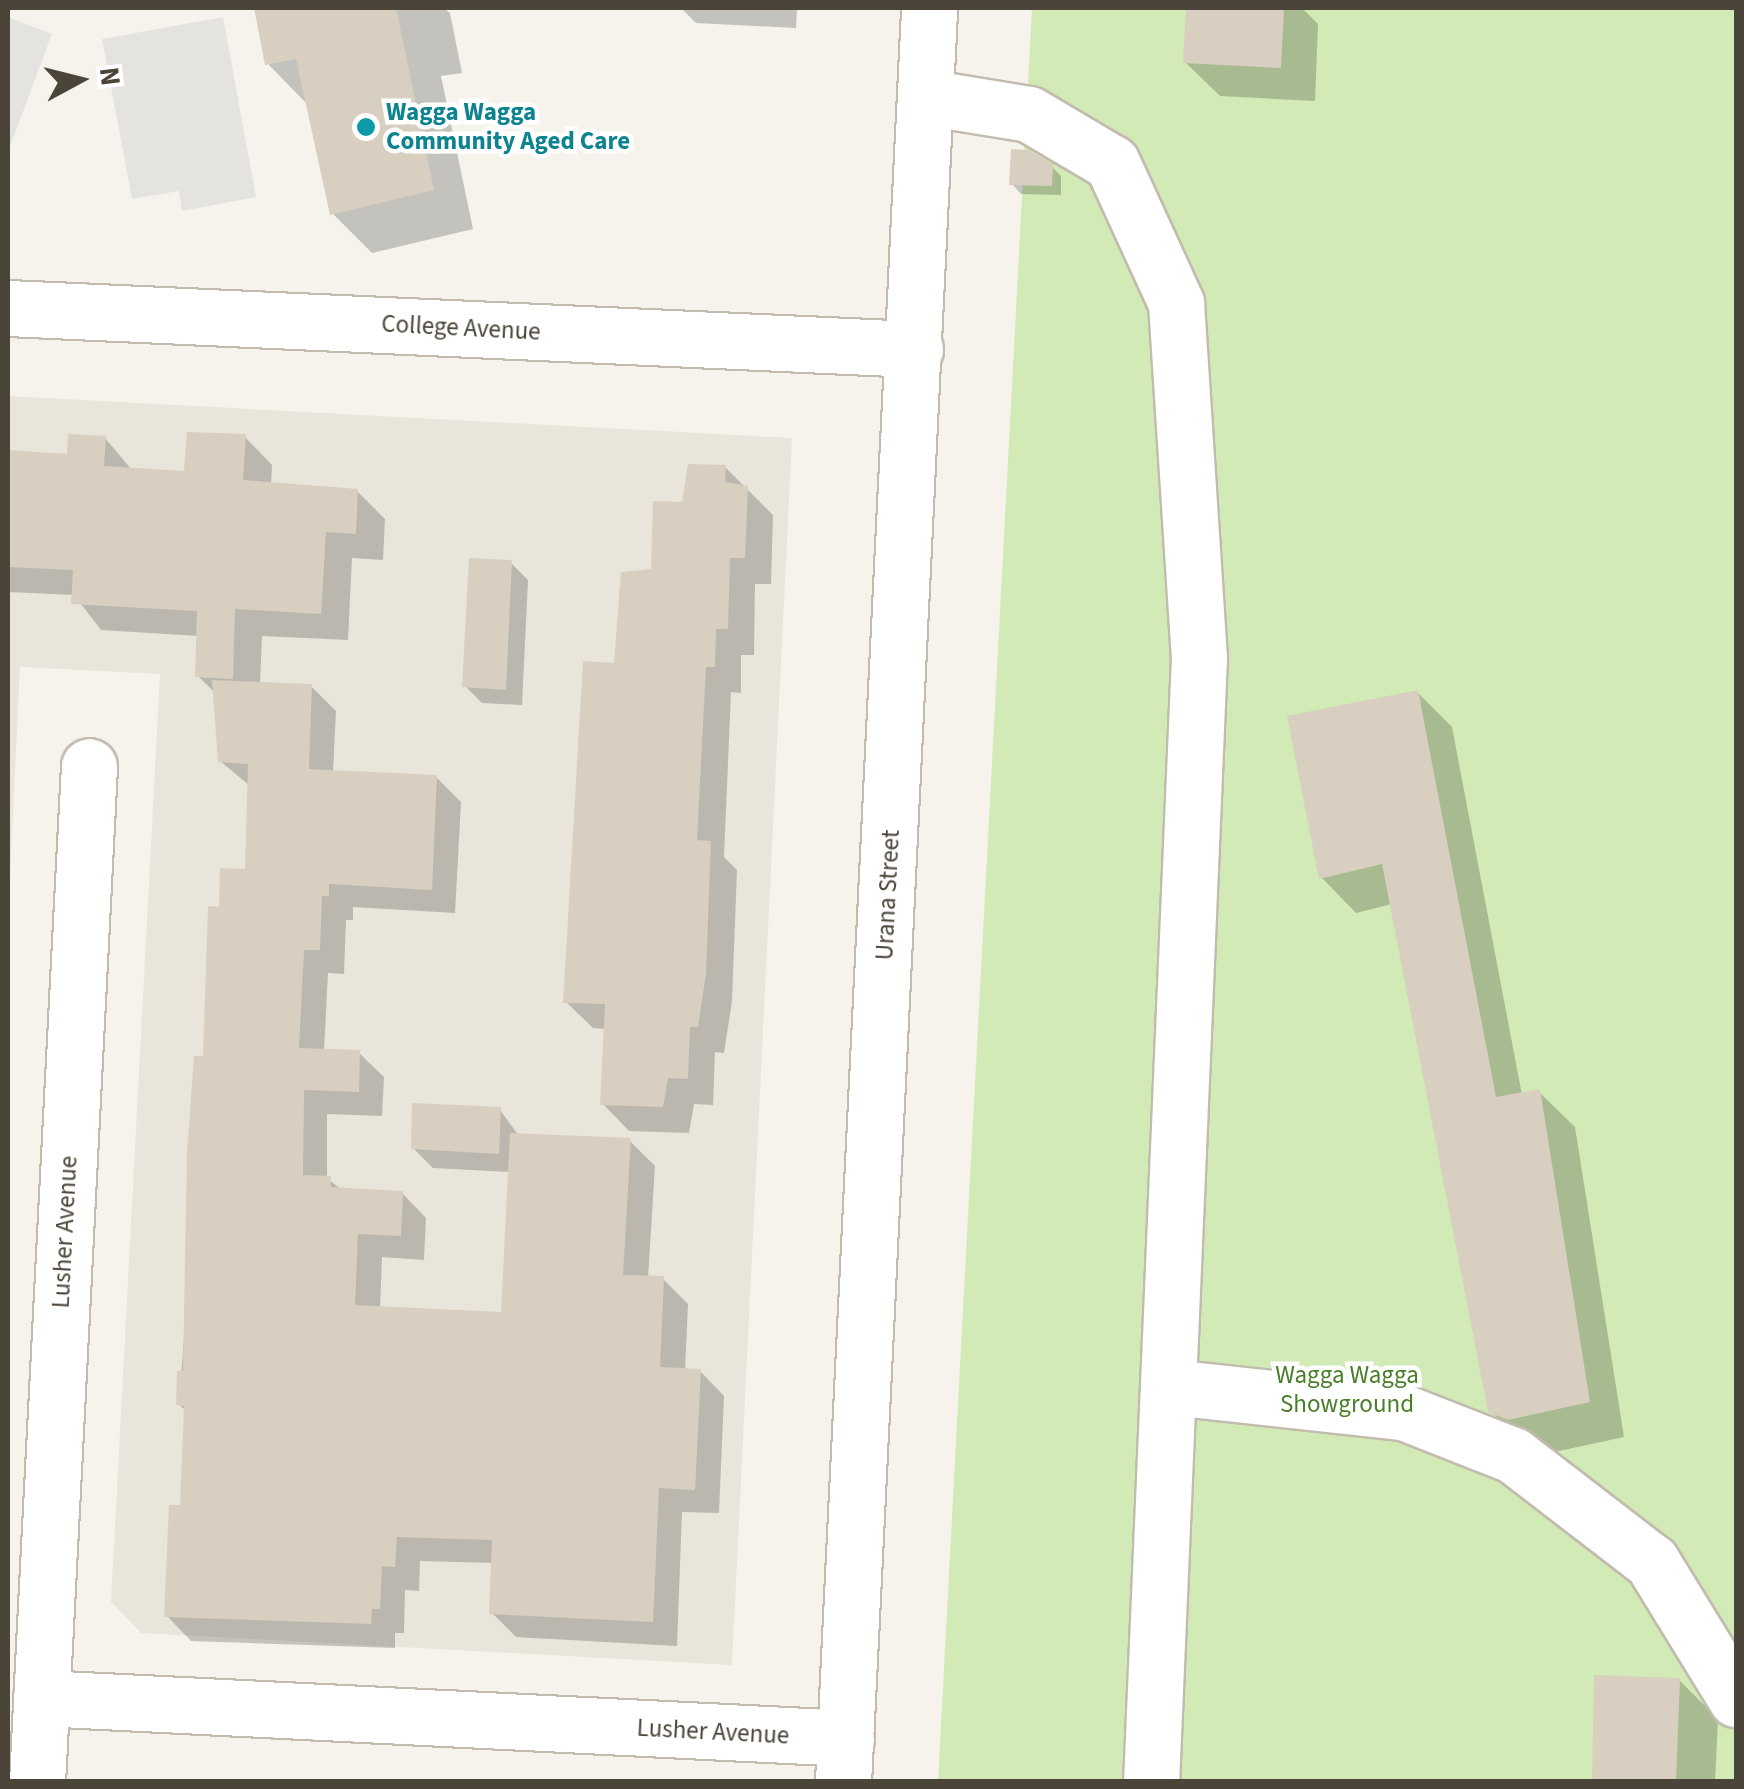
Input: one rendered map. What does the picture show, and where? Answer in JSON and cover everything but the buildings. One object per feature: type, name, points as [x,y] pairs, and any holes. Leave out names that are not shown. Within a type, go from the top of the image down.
[{"type":"street","name":"Urana Street","points":[[844,1760],[929,8]]},
{"type":"street","points":[[925,97],[1029,114],[1112,163],[1176,303],[1198,658],[1151,1782]]},
{"type":"street","name":"College Avenue","points":[[8,308],[915,348]]},
{"type":"street","name":"Lusher Avenue","points":[[37,1782],[89,766]]},
{"type":"street","points":[[1170,1387],[1403,1412],[1513,1455],[1652,1562],[1736,1699]]},
{"type":"street","name":"Lusher Avenue","points":[[41,1698],[844,1760]]},
{"type":"shaded area","points":[[8,17],[52,34],[8,152]]},
{"type":"shaded area","points":[[223,17],[256,197],[182,211],[179,191],[132,199],[102,39]]},
{"type":"shaded area","points":[[8,396],[792,438],[732,1665],[141,1633],[111,1602],[160,674],[20,667],[8,919]]},
{"type":"green space","name":"Wagga Wagga Showground","points":[[1032,8],[1736,8],[1736,1781],[938,1782]]},
{"type":"place","name":"Wagga Wagga Community Aged Care","points":[[366,127]]}]
